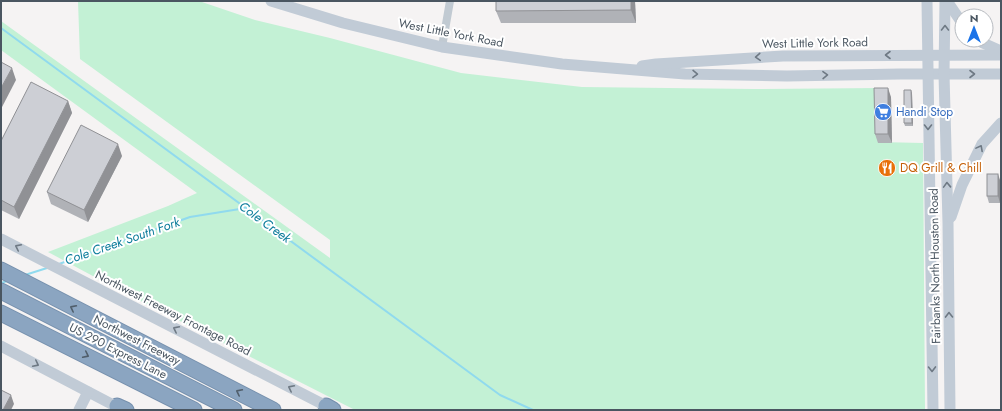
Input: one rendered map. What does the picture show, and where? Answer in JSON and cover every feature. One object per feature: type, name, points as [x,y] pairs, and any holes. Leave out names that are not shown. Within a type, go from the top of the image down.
[{"type":"highway","name":"Northwest Freeway","points":[[1,270],[274,410]]},
{"type":"highway","name":"US 290 Express Lane","points":[[3,292],[234,410]]},
{"type":"highway","points":[[1,313],[194,410]]},
{"type":"main road","name":"West Little York Road","points":[[271,1],[343,23],[442,47],[562,64],[629,68],[671,73],[725,75],[787,76],[1001,74]]},
{"type":"main road","name":"Fairbanks North Houston Road","points":[[927,1],[933,410]]},
{"type":"main road","name":"Fairbanks North Houston Road","points":[[946,1],[944,74],[948,223],[950,410]]},
{"type":"main road","points":[[946,1],[954,12]]},
{"type":"main road","name":"West Little York Road","points":[[629,68],[656,64],[783,56],[1001,56]]},
{"type":"main road","points":[[948,223],[962,185],[982,144],[1001,123]]},
{"type":"main road","name":"Northwest Freeway Frontage Road","points":[[1,239],[331,409]]},
{"type":"main road","points":[[932,343],[950,342]]},
{"type":"main road","points":[[1,346],[114,407]]},
{"type":"main road","points":[[79,410],[88,392]]},
{"type":"street","points":[[442,47],[450,1]]},
{"type":"green space","points":[[78,1],[199,1],[255,20],[330,38],[461,73],[582,87],[754,89],[879,88],[879,142],[923,143],[925,410],[355,410],[119,290],[48,252],[168,206],[197,193],[1,50],[1,21],[330,258],[330,240],[80,59]]},
{"type":"building","points":[[496,1],[631,1],[631,10],[496,11]]},
{"type":"building","points":[[1,62],[12,68],[1,88]]},
{"type":"building","points":[[31,82],[68,101],[14,207],[1,200],[1,141]]},
{"type":"building","points":[[874,88],[888,88],[888,134],[875,134]]},
{"type":"building","points":[[904,90],[911,90],[912,123],[904,123]]},
{"type":"building","points":[[81,125],[118,144],[84,210],[47,192]]},
{"type":"building","points":[[987,174],[998,174],[998,196],[987,196]]},
{"type":"building","points":[[1,390],[11,395],[3,410],[1,410]]},
{"type":"waterway","name":"Cole Creek","points":[[1,28],[500,395],[533,410]]},
{"type":"waterway","name":"Cole Creek South Fork","points":[[59,264],[190,217],[246,208]]},
{"type":"waterway","name":"Cole Creek South Fork","points":[[25,275],[47,268]]},
{"type":"waterway","name":"Cole Creek South Fork","points":[[1,283],[7,281]]},
{"type":"place","name":"Handi Stop","points":[[883,112]]},
{"type":"place","name":"DQ Grill & Chill","points":[[887,168]]}]
